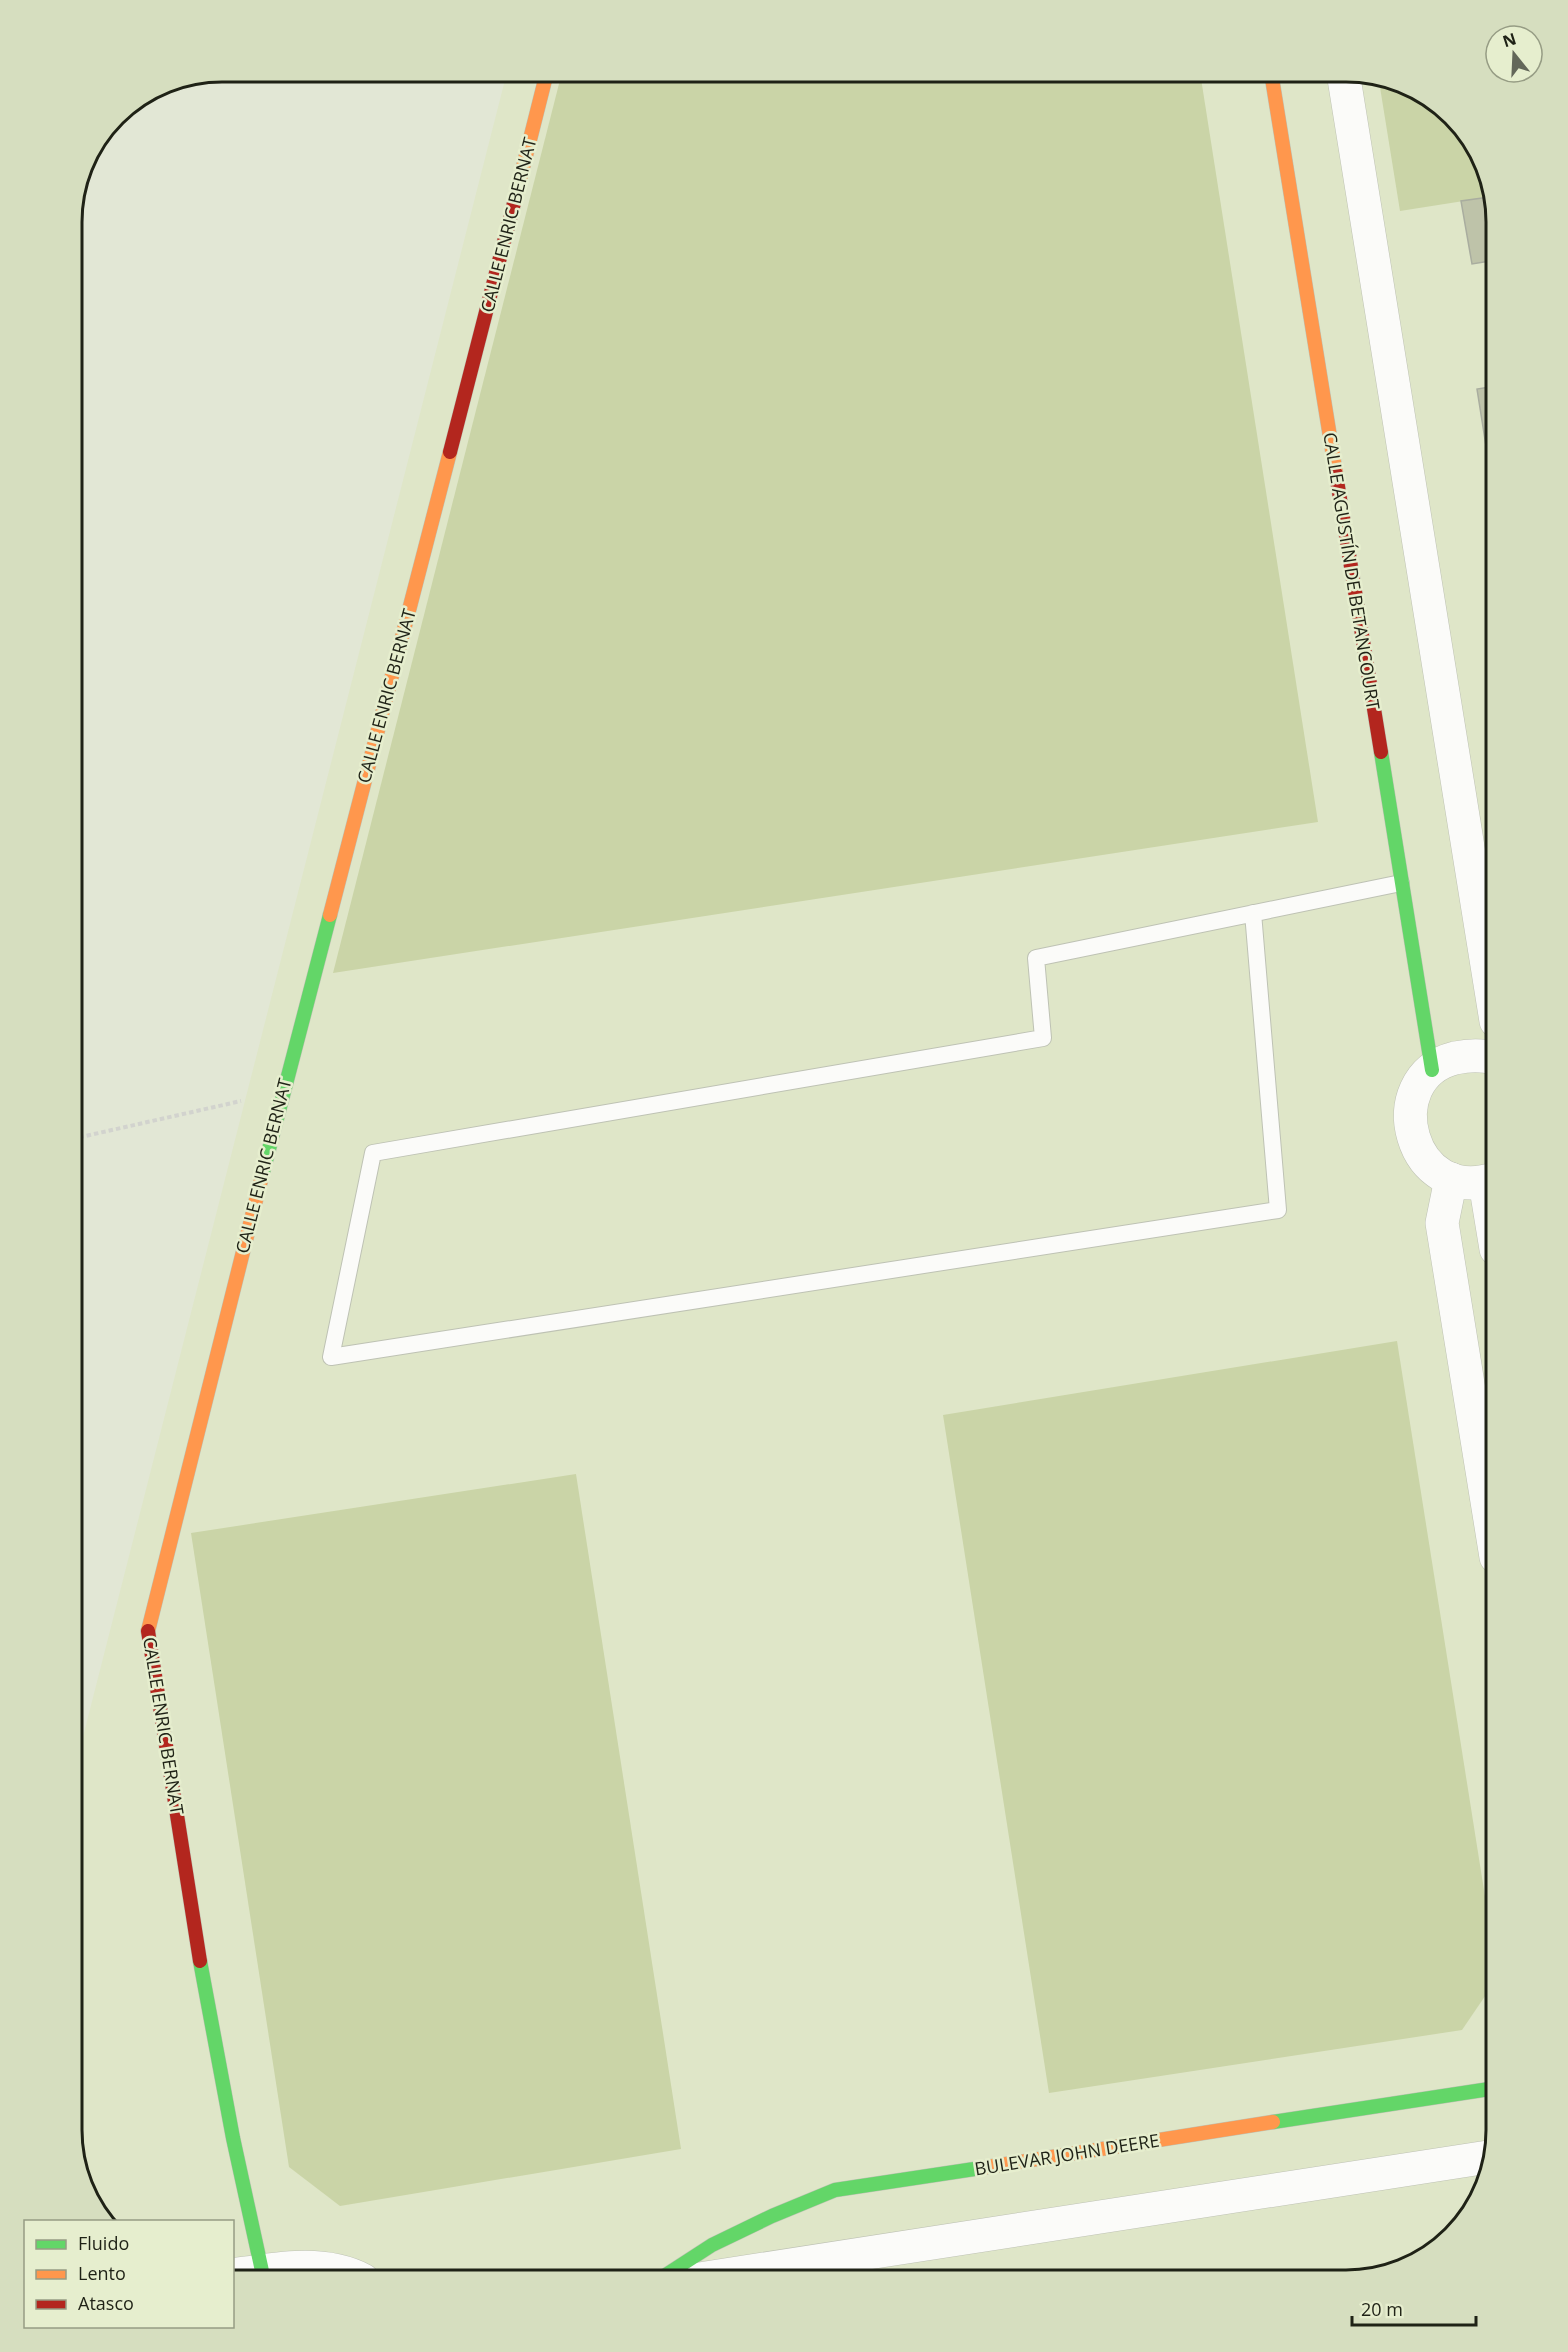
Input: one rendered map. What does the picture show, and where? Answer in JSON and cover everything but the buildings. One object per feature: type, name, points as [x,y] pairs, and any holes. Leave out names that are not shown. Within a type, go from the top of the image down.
[{"type":"street","name":"CALLE ENRIC BERNAT","points":[[247,2269],[233,2138],[203,1982],[147,1627],[544,82]]},
{"type":"street","name":"CALLE AGUSTÍN DE BETANCOURT","points":[[1273,83],[1432,1070]]},
{"type":"street","points":[[1345,83],[1486,959]]},
{"type":"street","points":[[1486,1056],[1468,1055],[1449,1060],[1432,1070],[1418,1087],[1410,1107],[1410,1129],[1418,1150],[1432,1168],[1451,1179],[1468,1182],[1486,1180]]},
{"type":"street","points":[[1451,1179],[1442,1223],[1486,1495]]},
{"type":"street","name":"BULEVAR JOHN DEERE","points":[[674,2269],[712,2245],[772,2216],[835,2190],[1486,2090]]},
{"type":"street","points":[[761,2269],[1482,2158]]},
{"type":"street","points":[[280,2269],[305,2266],[325,2269]]},
{"type":"lane","points":[[1253,913],[1278,1209],[331,1357],[373,1153],[1043,1038],[1036,958],[1253,913],[1401,883]]},
{"type":"path","points":[[83,1137],[283,1092]]},
{"type":"shaded area","points":[[504,82],[1354,83],[1390,90],[1431,111],[1457,137],[1475,169],[1481,186],[1486,223],[1486,2129],[1481,2166],[1475,2183],[1457,2215],[1431,2241],[1399,2259],[1382,2265],[1345,2270],[234,2269],[234,2220],[116,2220],[101,2199],[87,2166],[82,2129],[82,1740]]},
{"type":"shaded area","points":[[559,82],[1202,83],[1318,822],[333,973]]},
{"type":"shaded area","points":[[1380,87],[1407,97],[1431,111],[1457,137],[1475,169],[1483,198],[1400,211]]},
{"type":"shaded area","points":[[1397,1341],[1486,1903],[1486,1995],[1462,2030],[1049,2093],[943,1415]]},
{"type":"shaded area","points":[[576,1474],[681,2149],[340,2206],[289,2167],[191,1533]]},
{"type":"traffic: fast","points":[[1381,752],[1432,1070]]},
{"type":"traffic: fast","points":[[262,1176],[330,915]]},
{"type":"traffic: fast","points":[[200,1961],[233,2138],[262,2269]]},
{"type":"traffic: fast","points":[[1273,2122],[1486,2090]]},
{"type":"traffic: fast","points":[[674,2269],[712,2245],[772,2216],[835,2190],[981,2168]]},
{"type":"traffic: slow","points":[[514,203],[544,82]]},
{"type":"traffic: slow","points":[[1273,83],[1336,474]]},
{"type":"traffic: slow","points":[[330,915],[450,452]]},
{"type":"traffic: slow","points":[[148,1631],[262,1176]]},
{"type":"traffic: slow","points":[[981,2168],[1273,2122]]},
{"type":"traffic: jam","points":[[450,452],[514,203]]},
{"type":"traffic: jam","points":[[1336,474],[1381,752]]},
{"type":"traffic: jam","points":[[148,1631],[200,1961]]}]
